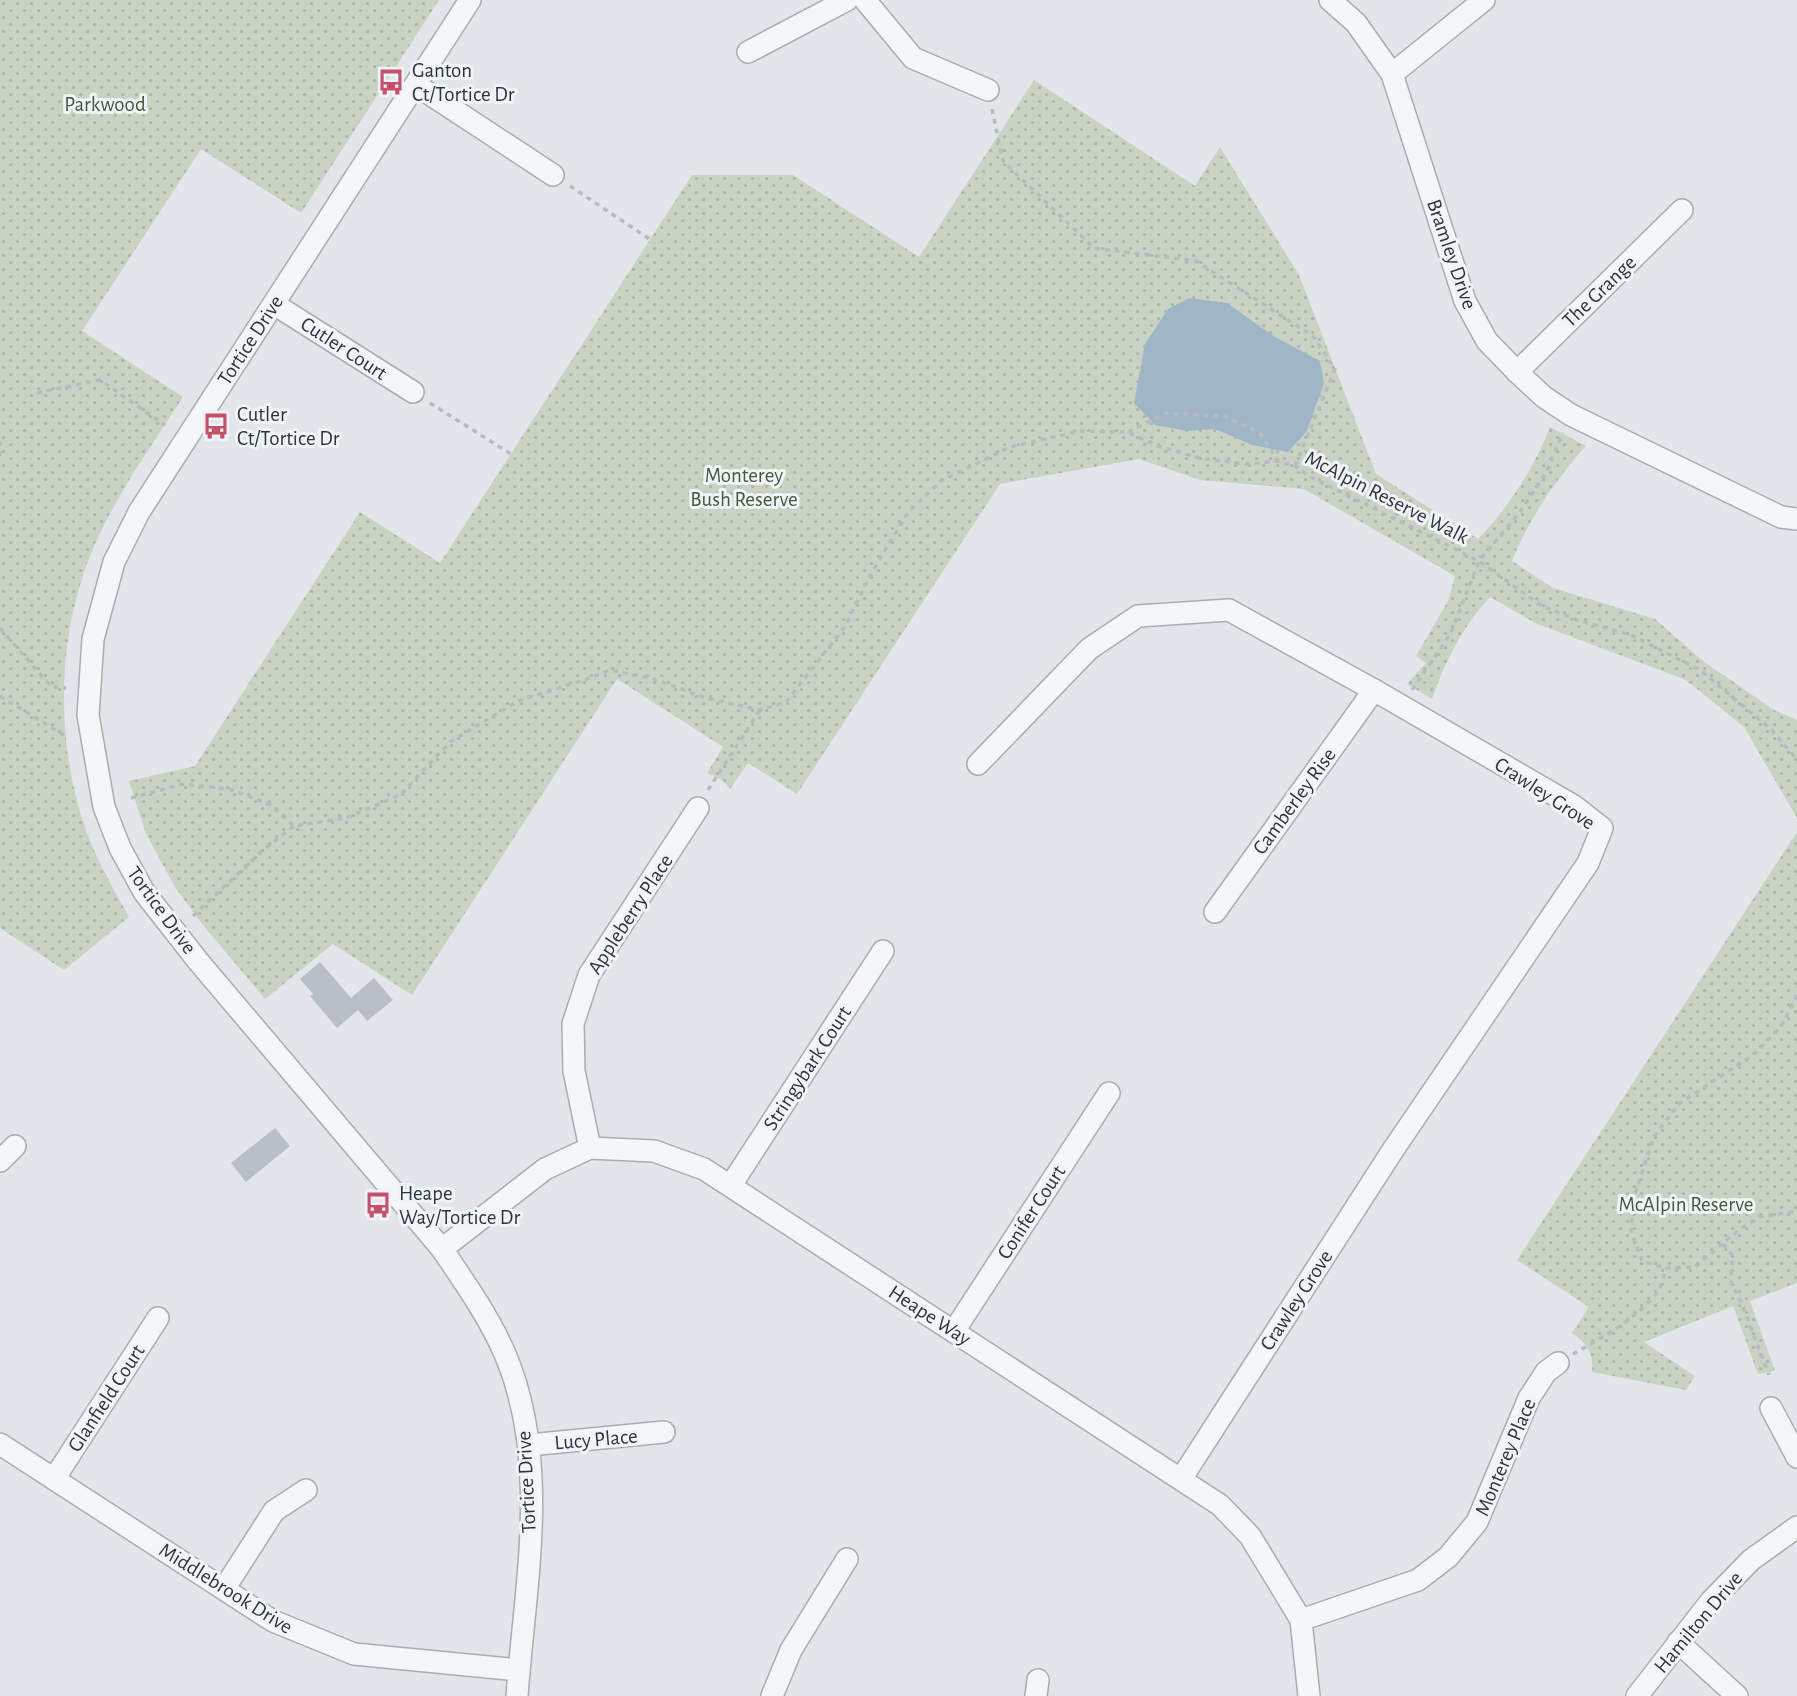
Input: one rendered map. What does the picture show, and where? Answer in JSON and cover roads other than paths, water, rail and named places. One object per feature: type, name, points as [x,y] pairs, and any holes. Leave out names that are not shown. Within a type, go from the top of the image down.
[{"type":"street","name":"Tortice Drive","points":[[470,0],[145,502],[114,562],[93,639],[88,715],[104,807],[120,848],[144,892],[198,961],[442,1250],[469,1289],[505,1354],[517,1391],[529,1445],[532,1511],[517,1696]]},
{"type":"street","points":[[748,52],[847,0]]},
{"type":"street","points":[[865,0],[913,58],[988,90]]},
{"type":"street","name":"Bramley Drive","points":[[1330,0],[1356,23],[1392,74],[1465,300],[1487,341],[1545,397],[1571,415],[1781,517],[1797,519]]},
{"type":"street","points":[[1392,74],[1484,0]]},
{"type":"street","points":[[416,85],[553,175]]},
{"type":"street","name":"The Grange","points":[[1517,372],[1682,210]]},
{"type":"street","name":"Cutler Court","points":[[274,304],[414,392]]},
{"type":"street","name":"Crawley Grove","points":[[978,764],[1089,649],[1138,616],[1229,610],[1574,806],[1602,828],[1588,863],[1393,1150],[1181,1479]]},
{"type":"street","name":"Camberley Rise","points":[[1214,912],[1374,690]]},
{"type":"street","name":"Appleberry Place","points":[[590,1149],[574,1071],[573,1024],[589,975],[698,808]]},
{"type":"street","name":"Stringybark Court","points":[[731,1185],[883,951]]},
{"type":"street","name":"Conifer Court","points":[[954,1331],[1108,1093]]},
{"type":"street","name":"Heape Way","points":[[442,1250],[545,1169],[590,1149],[654,1152],[704,1169],[1220,1505],[1250,1536],[1301,1620],[1310,1696]]},
{"type":"street","name":"Glanfield Court","points":[[54,1479],[158,1318]]},
{"type":"street","name":"Monterey Place","points":[[1301,1620],[1418,1580],[1448,1557],[1478,1522],[1529,1398],[1546,1372],[1558,1363]]},
{"type":"street","points":[[1772,1408],[1797,1457]]},
{"type":"street","name":"Lucy Place","points":[[529,1445],[664,1432]]},
{"type":"street","name":"Middlebrook Drive","points":[[0,1444],[274,1621],[308,1637],[354,1654],[519,1670]]},
{"type":"street","points":[[224,1588],[274,1511],[306,1490]]},
{"type":"street","name":"Hamilton Drive","points":[[1637,1696],[1711,1601],[1751,1560],[1797,1527]]},
{"type":"street","points":[[772,1696],[791,1650],[847,1559]]},
{"type":"street","points":[[1678,1642],[1737,1696]]},
{"type":"water","points":[[1189,298],[1227,303],[1275,337],[1320,361],[1324,383],[1307,431],[1288,452],[1252,445],[1215,429],[1187,431],[1155,425],[1134,403],[1145,344],[1168,309]]},
{"type":"place","name":"Ganton Ct/Tortice Dr","points":[[391,82]]},
{"type":"place","name":"Cutler Ct/Tortice Dr","points":[[216,426]]},
{"type":"place","name":"Heape Way/Tortice Dr","points":[[378,1205]]},
{"type":"park label","name":"Parkwood","points":[[105,104]]},
{"type":"park label","name":"Monterey Bush Reserve","points":[[744,487]]},
{"type":"park label","name":"McAlpin Reserve","points":[[1686,1204]]}]
